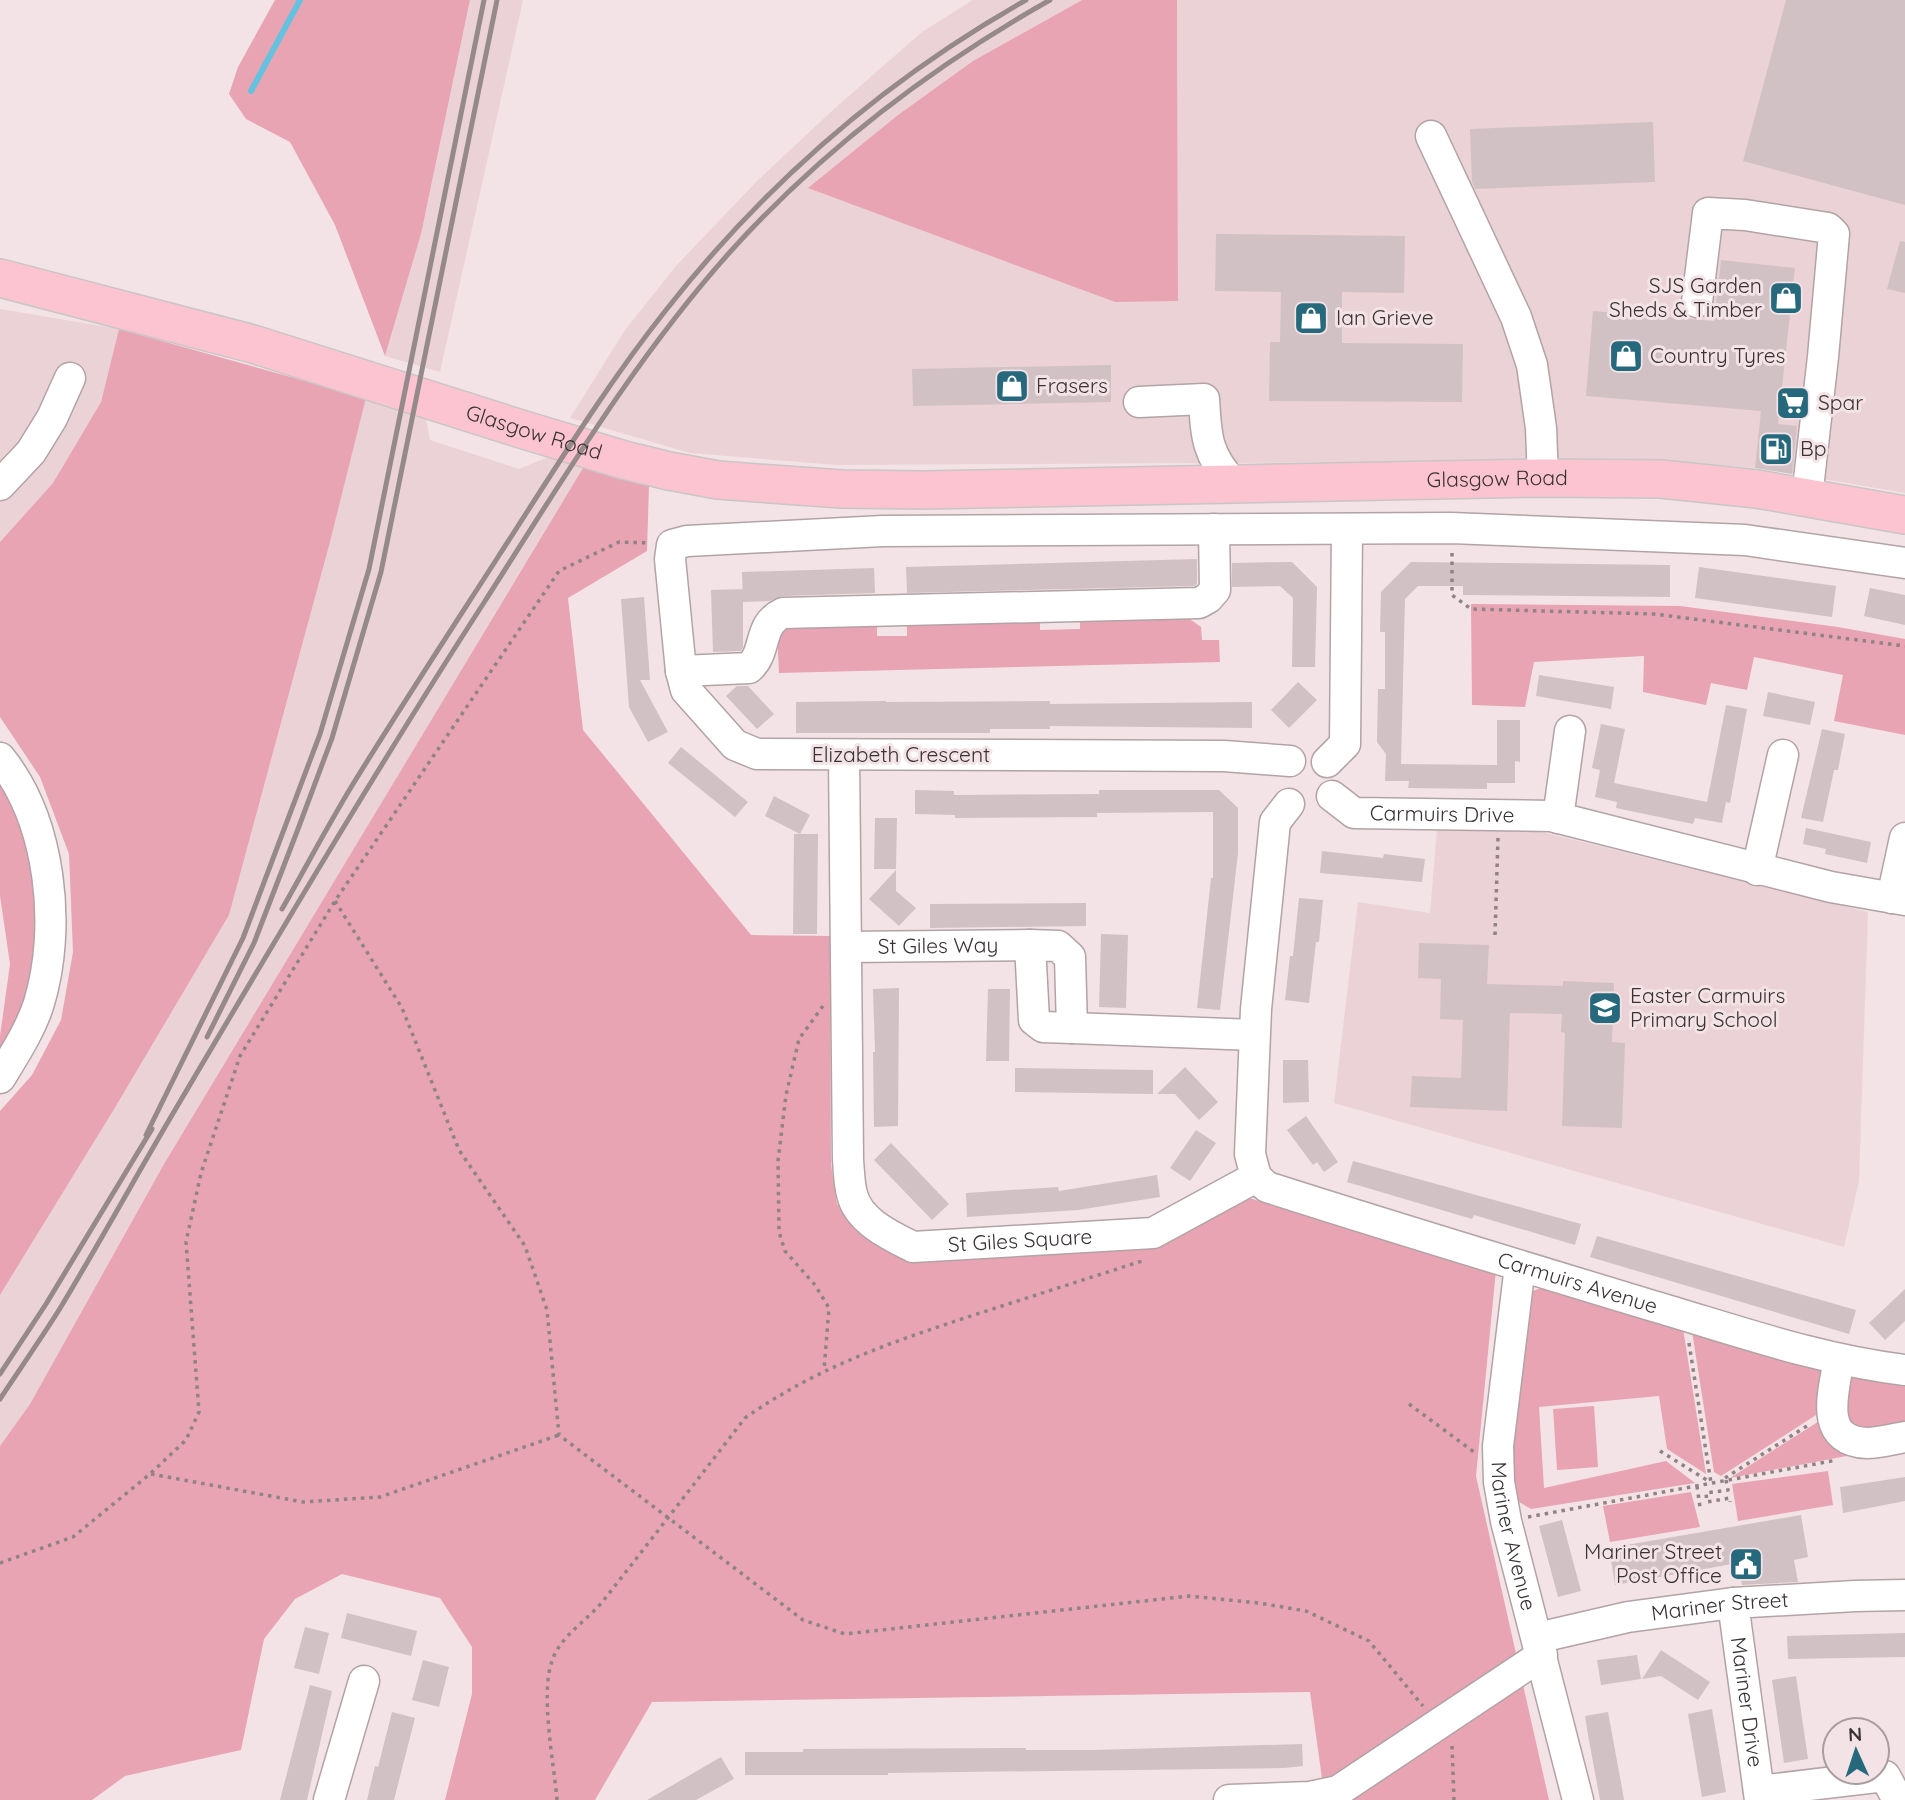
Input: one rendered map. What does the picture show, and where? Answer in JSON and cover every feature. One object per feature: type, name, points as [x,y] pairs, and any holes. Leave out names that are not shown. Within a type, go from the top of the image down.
[{"type":"main road","name":"Glasgow Road","points":[[0,278],[253,344],[546,437],[670,471],[718,480],[842,489],[1086,488],[1543,478],[1661,479],[1757,489],[1905,515]]},
{"type":"street","points":[[1432,136],[1516,317],[1532,365],[1541,428],[1543,478]]},
{"type":"street","points":[[1697,302],[1708,213],[1745,215],[1805,225],[1828,229],[1834,234],[1807,497]]},
{"type":"street","points":[[0,485],[31,452],[52,418],[70,379]]},
{"type":"street","points":[[1139,402],[1204,399],[1206,438],[1217,464],[1234,484]]},
{"type":"street","points":[[1085,530],[1086,488]]},
{"type":"street","points":[[672,544],[883,531],[1451,528],[1745,540],[1905,564]]},
{"type":"street","points":[[681,671],[749,668],[759,656],[767,626],[772,619],[783,613],[1199,603],[1215,590],[1214,529]]},
{"type":"street","points":[[1327,762],[1345,744],[1347,529]]},
{"type":"street","name":"Elizabeth Crescent","points":[[672,544],[670,559],[681,671],[687,690],[734,745],[757,754],[1224,756],[1290,761]]},
{"type":"street","points":[[1558,818],[1569,731]]},
{"type":"street","name":"St Giles Square","points":[[844,755],[848,1160],[852,1196],[865,1217],[891,1236],[914,1247],[1153,1233],[1256,1177]]},
{"type":"street","points":[[1312,755],[1327,762],[1335,779],[1332,796],[1317,809],[1299,809],[1283,797],[1280,778],[1290,761],[1298,756],[1312,755]]},
{"type":"street","points":[[1757,870],[1781,755]]},
{"type":"street","points":[[0,758],[24,799],[41,844],[49,885],[52,928],[48,965],[38,1004],[0,1079]]},
{"type":"street","name":"Carmuirs Drive","points":[[1332,796],[1354,813],[1558,818],[1757,870],[1898,899]]},
{"type":"street","points":[[1256,1177],[1250,1154],[1254,1035],[1275,822],[1289,804]]},
{"type":"street","points":[[1898,899],[1905,838]]},
{"type":"street","name":"St Giles Way","points":[[1030,945],[1034,1020],[1043,1027],[1254,1035]]},
{"type":"street","name":"St Giles Way","points":[[847,947],[1058,946],[1070,957],[1072,1028]]},
{"type":"street","name":"Carmuirs Avenue","points":[[1256,1177],[1267,1187],[1684,1315],[1839,1359],[1905,1370]]},
{"type":"street","name":"Mariner Avenue","points":[[1520,1266],[1498,1446],[1499,1482],[1506,1521],[1578,1800]]},
{"type":"street","points":[[1839,1359],[1830,1410],[1832,1422],[1845,1438],[1867,1443],[1905,1437]]},
{"type":"street","name":"Mariner Street","points":[[1229,1800],[1310,1799],[1338,1791],[1438,1724],[1540,1647],[1628,1617],[1733,1603],[1905,1595]]},
{"type":"street","name":"Mariner Drive","points":[[1733,1603],[1760,1796]]},
{"type":"street","points":[[329,1800],[364,1681]]},
{"type":"street","points":[[1760,1796],[1885,1776],[1898,1800]]},
{"type":"path","points":[[1451,528],[1452,595],[1471,609],[1654,614],[1905,646]]},
{"type":"path","points":[[0,1563],[73,1537],[150,1474],[186,1440],[199,1412],[187,1242],[201,1173],[240,1056],[335,901],[559,570],[620,542],[672,544]]},
{"type":"path","points":[[1495,935],[1499,815]]},
{"type":"path","points":[[335,901],[401,1008],[459,1150],[525,1246],[547,1310],[559,1435],[803,1620],[845,1634],[1189,1597],[1259,1603],[1306,1611],[1369,1641],[1438,1724],[1451,1743],[1454,1800]]},
{"type":"path","points":[[824,1370],[829,1308],[815,1285],[785,1251],[779,1232],[778,1161],[786,1095],[799,1040],[818,1010],[848,984]]},
{"type":"path","points":[[557,1800],[548,1676],[559,1645],[601,1604],[745,1418],[824,1370],[881,1346],[1145,1259],[1153,1233]]},
{"type":"path","points":[[1684,1315],[1712,1483]]},
{"type":"path","points":[[1409,1404],[1478,1454],[1498,1462]]},
{"type":"path","points":[[1720,1481],[1830,1410]]},
{"type":"path","points":[[150,1474],[303,1502],[380,1497],[559,1435]]},
{"type":"path","points":[[1506,1521],[1852,1458],[1867,1443]]},
{"type":"path","points":[[1660,1451],[1712,1483]]},
{"type":"path","points":[[1726,1480],[1728,1490],[1706,1493],[1707,1502],[1730,1498],[1730,1502]]},
{"type":"path","points":[[1697,1486],[1700,1507]]},
{"type":"shaded area","points":[[275,0],[470,0],[421,234],[385,356],[335,225],[290,142],[246,119],[229,94],[238,67]]},
{"type":"shaded area","points":[[470,0],[523,0],[440,372],[385,356],[421,234]]},
{"type":"shaded area","points":[[973,0],[1082,0],[973,61],[898,115],[809,188],[1178,300],[1177,0],[1905,0],[1905,493],[1759,468],[1652,461],[837,465],[690,453],[570,418],[625,330],[676,266],[757,181],[922,32]]},
{"type":"shaded area","points":[[1082,0],[1177,0],[1178,301],[1115,302],[808,188],[898,115],[973,61]]},
{"type":"shaded area","points":[[0,309],[119,329],[101,402],[53,483],[0,542]]},
{"type":"shaded area","points":[[119,329],[366,398],[229,915],[0,1295],[0,1111],[32,1075],[61,1020],[73,952],[69,854],[40,777],[0,717],[0,542],[53,483],[101,402]]},
{"type":"shaded area","points":[[366,398],[425,413],[430,440],[519,469],[548,457],[583,468],[164,1164],[30,1404],[0,1446],[0,1295],[229,915]]},
{"type":"shaded area","points":[[583,468],[649,485],[647,551],[568,598],[583,730],[751,935],[830,936],[831,1164],[837,1204],[861,1227],[903,1254],[1158,1241],[1239,1195],[1496,1270],[1476,1476],[1549,1800],[1325,1800],[1310,1692],[652,1702],[595,1800],[445,1800],[472,1694],[472,1647],[440,1598],[342,1574],[295,1599],[264,1639],[241,1750],[125,1776],[92,1800],[0,1800],[0,1446],[30,1404],[164,1164]]},
{"type":"shaded area","points":[[1471,604],[1680,606],[1838,627],[1905,639],[1905,735],[1834,721],[1843,675],[1754,657],[1747,690],[1711,683],[1706,705],[1643,692],[1644,656],[1534,662],[1525,707],[1472,705]]},
{"type":"shaded area","points":[[1181,613],[1201,627],[1202,640],[1219,640],[1220,662],[779,673],[777,633],[788,623],[877,621],[877,636],[907,636],[907,620],[1040,617],[1040,630],[1080,629],[1080,616]]},
{"type":"shaded area","points":[[0,772],[24,831],[44,922],[25,1009],[0,1061],[0,1036],[10,964],[0,896]]},
{"type":"shaded area","name":"Easter Carmuirs Primary School","points":[[1437,828],[1542,832],[1868,912],[1859,1181],[1844,1247],[1334,1103],[1358,902],[1430,913]]},
{"type":"shaded area","points":[[1541,1288],[1567,1289],[1682,1322],[1706,1474],[1667,1449],[1659,1396],[1539,1407],[1544,1488],[1666,1461],[1695,1483],[1531,1509],[1514,1499],[1508,1439],[1526,1299],[1533,1291]]},
{"type":"shaded area","points":[[1691,1325],[1832,1365],[1827,1408],[1721,1476],[1714,1472]]},
{"type":"shaded area","points":[[1863,1373],[1905,1377],[1905,1430],[1855,1434],[1841,1405],[1847,1377]]},
{"type":"shaded area","points":[[1594,1406],[1598,1467],[1557,1470],[1553,1409]]},
{"type":"shaded area","points":[[1824,1418],[1852,1455],[1730,1478]]},
{"type":"shaded area","points":[[1828,1471],[1833,1505],[1738,1521],[1732,1484]]},
{"type":"shaded area","points":[[1691,1492],[1700,1527],[1610,1542],[1603,1506]]},
{"type":"building","points":[[1786,0],[1905,0],[1905,205],[1743,161]]},
{"type":"building","points":[[1653,122],[1655,182],[1475,189],[1472,182],[1470,129]]},
{"type":"building","name":"Ian Grieve","points":[[1216,234],[1405,236],[1404,293],[1342,292],[1342,343],[1463,344],[1462,402],[1269,401],[1270,342],[1280,342],[1281,292],[1215,291]]},
{"type":"building","points":[[1900,241],[1905,242],[1905,293],[1887,289]]},
{"type":"building","points":[[1721,260],[1795,268],[1778,424],[1797,426],[1792,474],[1755,468],[1761,411],[1586,396],[1593,311],[1714,321]]},
{"type":"building","name":"Frasers","points":[[1111,365],[1111,402],[913,406],[912,369]]},
{"type":"building","points":[[1197,559],[1197,584],[1194,586],[907,593],[906,567]]},
{"type":"building","points":[[1292,562],[1317,587],[1315,667],[1292,667],[1293,598],[1280,586],[1232,587],[1232,563]]},
{"type":"building","points":[[1411,562],[1670,565],[1670,597],[1463,595],[1463,586],[1418,586],[1405,599],[1401,764],[1497,765],[1497,720],[1520,720],[1520,762],[1515,761],[1515,783],[1487,783],[1487,789],[1408,788],[1409,781],[1385,781],[1386,754],[1377,742],[1378,689],[1385,689],[1385,632],[1380,632],[1381,592]]},
{"type":"building","points":[[1699,567],[1836,586],[1832,617],[1695,598]]},
{"type":"building","points":[[874,568],[875,593],[783,596],[769,601],[743,602],[742,572]]},
{"type":"building","points":[[1870,588],[1905,595],[1905,625],[1864,616]]},
{"type":"building","points":[[743,589],[743,647],[741,651],[713,652],[711,590]]},
{"type":"building","points":[[644,597],[650,680],[640,680],[668,732],[648,742],[629,707],[621,599]]},
{"type":"building","points":[[1539,675],[1614,687],[1611,709],[1536,696]]},
{"type":"building","points":[[1298,682],[1317,700],[1289,728],[1271,710]]},
{"type":"building","points":[[737,686],[748,686],[774,714],[757,729],[726,696]]},
{"type":"building","points":[[1768,692],[1815,702],[1810,725],[1763,716]]},
{"type":"building","points":[[1050,701],[1050,704],[1252,702],[1252,728],[1050,726],[1050,729],[990,729],[990,733],[796,733],[796,702]]},
{"type":"building","points":[[1726,705],[1747,709],[1730,803],[1726,802],[1722,823],[1695,818],[1693,824],[1616,808],[1617,802],[1595,797],[1600,770],[1592,768],[1601,724],[1625,729],[1614,783],[1707,802]]},
{"type":"building","points":[[1822,729],[1845,734],[1823,822],[1801,818]]},
{"type":"building","points":[[681,747],[748,802],[735,817],[668,763]]},
{"type":"building","points":[[915,790],[954,791],[954,795],[1099,794],[1099,790],[1219,790],[1238,808],[1238,853],[1220,1010],[1197,1008],[1213,878],[1213,812],[1097,813],[1097,817],[955,818],[955,815],[915,814]]},
{"type":"building","points":[[774,796],[810,815],[800,834],[765,816]]},
{"type":"building","points":[[875,818],[897,818],[896,869],[874,869]]},
{"type":"building","points":[[1806,828],[1871,842],[1867,863],[1825,854],[1826,849],[1803,844]]},
{"type":"building","points":[[794,834],[818,834],[817,934],[793,934]]},
{"type":"building","points":[[1322,851],[1383,858],[1384,854],[1425,859],[1422,882],[1320,873]]},
{"type":"building","points":[[896,870],[896,891],[916,908],[899,926],[869,899]]},
{"type":"building","points":[[1299,898],[1323,900],[1309,1003],[1285,1000]]},
{"type":"building","points":[[1086,903],[1086,926],[930,928],[930,904]]},
{"type":"building","points":[[1101,934],[1128,935],[1126,1008],[1099,1007]]},
{"type":"building","points":[[1419,943],[1489,945],[1487,984],[1563,986],[1563,981],[1614,983],[1612,1042],[1625,1043],[1622,1128],[1562,1126],[1565,1033],[1561,1032],[1562,1014],[1510,1013],[1507,1111],[1410,1107],[1412,1076],[1461,1078],[1463,1020],[1440,1019],[1441,979],[1418,978]]},
{"type":"building","points":[[899,988],[898,1126],[874,1127],[873,989]]},
{"type":"building","points":[[988,989],[1010,989],[1009,1061],[986,1061]]},
{"type":"building","points":[[1283,1060],[1308,1060],[1309,1102],[1283,1103]]},
{"type":"building","points":[[1185,1067],[1218,1102],[1199,1120],[1175,1094],[1157,1094]]},
{"type":"building","points":[[1015,1068],[1153,1070],[1153,1094],[1015,1092]]},
{"type":"building","points":[[1306,1116],[1338,1162],[1324,1172],[1317,1162],[1313,1165],[1287,1130]]},
{"type":"building","points":[[1196,1130],[1216,1143],[1190,1181],[1170,1168]]},
{"type":"building","points":[[891,1143],[949,1204],[932,1220],[874,1160]]},
{"type":"building","points":[[1353,1161],[1581,1224],[1575,1245],[1474,1215],[1472,1219],[1347,1182]]},
{"type":"building","points":[[1157,1175],[1160,1197],[1078,1210],[967,1217],[966,1193],[1058,1187],[1059,1191]]},
{"type":"building","points":[[1597,1236],[1856,1310],[1849,1334],[1590,1257]]},
{"type":"building","points":[[1905,1289],[1905,1321],[1885,1340],[1869,1323]]},
{"type":"building","points":[[1905,1477],[1905,1501],[1843,1513],[1840,1487]]},
{"type":"building","points":[[1801,1515],[1808,1557],[1794,1560],[1798,1582],[1742,1585],[1738,1563],[1615,1585],[1609,1548]]},
{"type":"building","points":[[1562,1520],[1581,1591],[1558,1597],[1539,1526]]},
{"type":"building","points":[[347,1613],[417,1631],[411,1656],[341,1638]]},
{"type":"building","points":[[305,1627],[329,1633],[319,1674],[294,1668]]},
{"type":"building","points":[[1905,1633],[1905,1657],[1788,1659],[1787,1636]]},
{"type":"building","points":[[1661,1650],[1710,1682],[1698,1700],[1661,1676],[1642,1679]]},
{"type":"building","points":[[1637,1655],[1641,1679],[1601,1685],[1597,1660]]},
{"type":"building","points":[[423,1660],[449,1667],[439,1707],[412,1700]]},
{"type":"building","points":[[1796,1676],[1808,1759],[1784,1763],[1772,1680]]},
{"type":"building","points":[[310,1685],[332,1691],[307,1800],[280,1800]]},
{"type":"building","points":[[1712,1709],[1726,1792],[1702,1797],[1688,1714]]},
{"type":"building","points":[[392,1712],[415,1718],[394,1800],[367,1800],[375,1766],[378,1767]]},
{"type":"building","points":[[1608,1712],[1624,1800],[1600,1800],[1588,1735],[1585,1716]]},
{"type":"building","points":[[1302,1744],[1303,1766],[1284,1768],[745,1775],[745,1752],[803,1752],[803,1749],[1094,1750]]},
{"type":"building","points":[[721,1757],[734,1779],[696,1800],[647,1800]]},
{"type":"waterway","points":[[251,91],[300,0]]},
{"type":"railway","points":[[146,1135],[243,938],[320,734],[369,569],[484,0]]},
{"type":"railway","points":[[207,1037],[254,943],[298,829],[332,738],[381,572],[497,0]]},
{"type":"railway","points":[[282,909],[344,799],[425,670],[579,432],[666,310],[744,220],[786,177],[831,137],[925,64],[1026,0]]},
{"type":"railway","points":[[0,1399],[59,1310],[160,1135],[405,727],[571,466],[662,334],[730,252],[802,179],[840,145],[921,82],[1050,0]]},
{"type":"railway","points":[[0,1374],[46,1304],[152,1129]]},
{"type":"place","name":"SJS Garden Sheds & Timber","points":[[1786,298]]},
{"type":"place","name":"Ian Grieve","points":[[1311,318]]},
{"type":"place","name":"Country Tyres","points":[[1626,356]]},
{"type":"place","name":"Frasers","points":[[1012,386]]},
{"type":"place","name":"Spar","points":[[1793,403]]},
{"type":"place","name":"Bp","points":[[1776,449]]},
{"type":"place","name":"Easter Carmuirs Primary School","points":[[1605,1008]]},
{"type":"place","name":"Mariner Street Post Office","points":[[1746,1564]]}]
